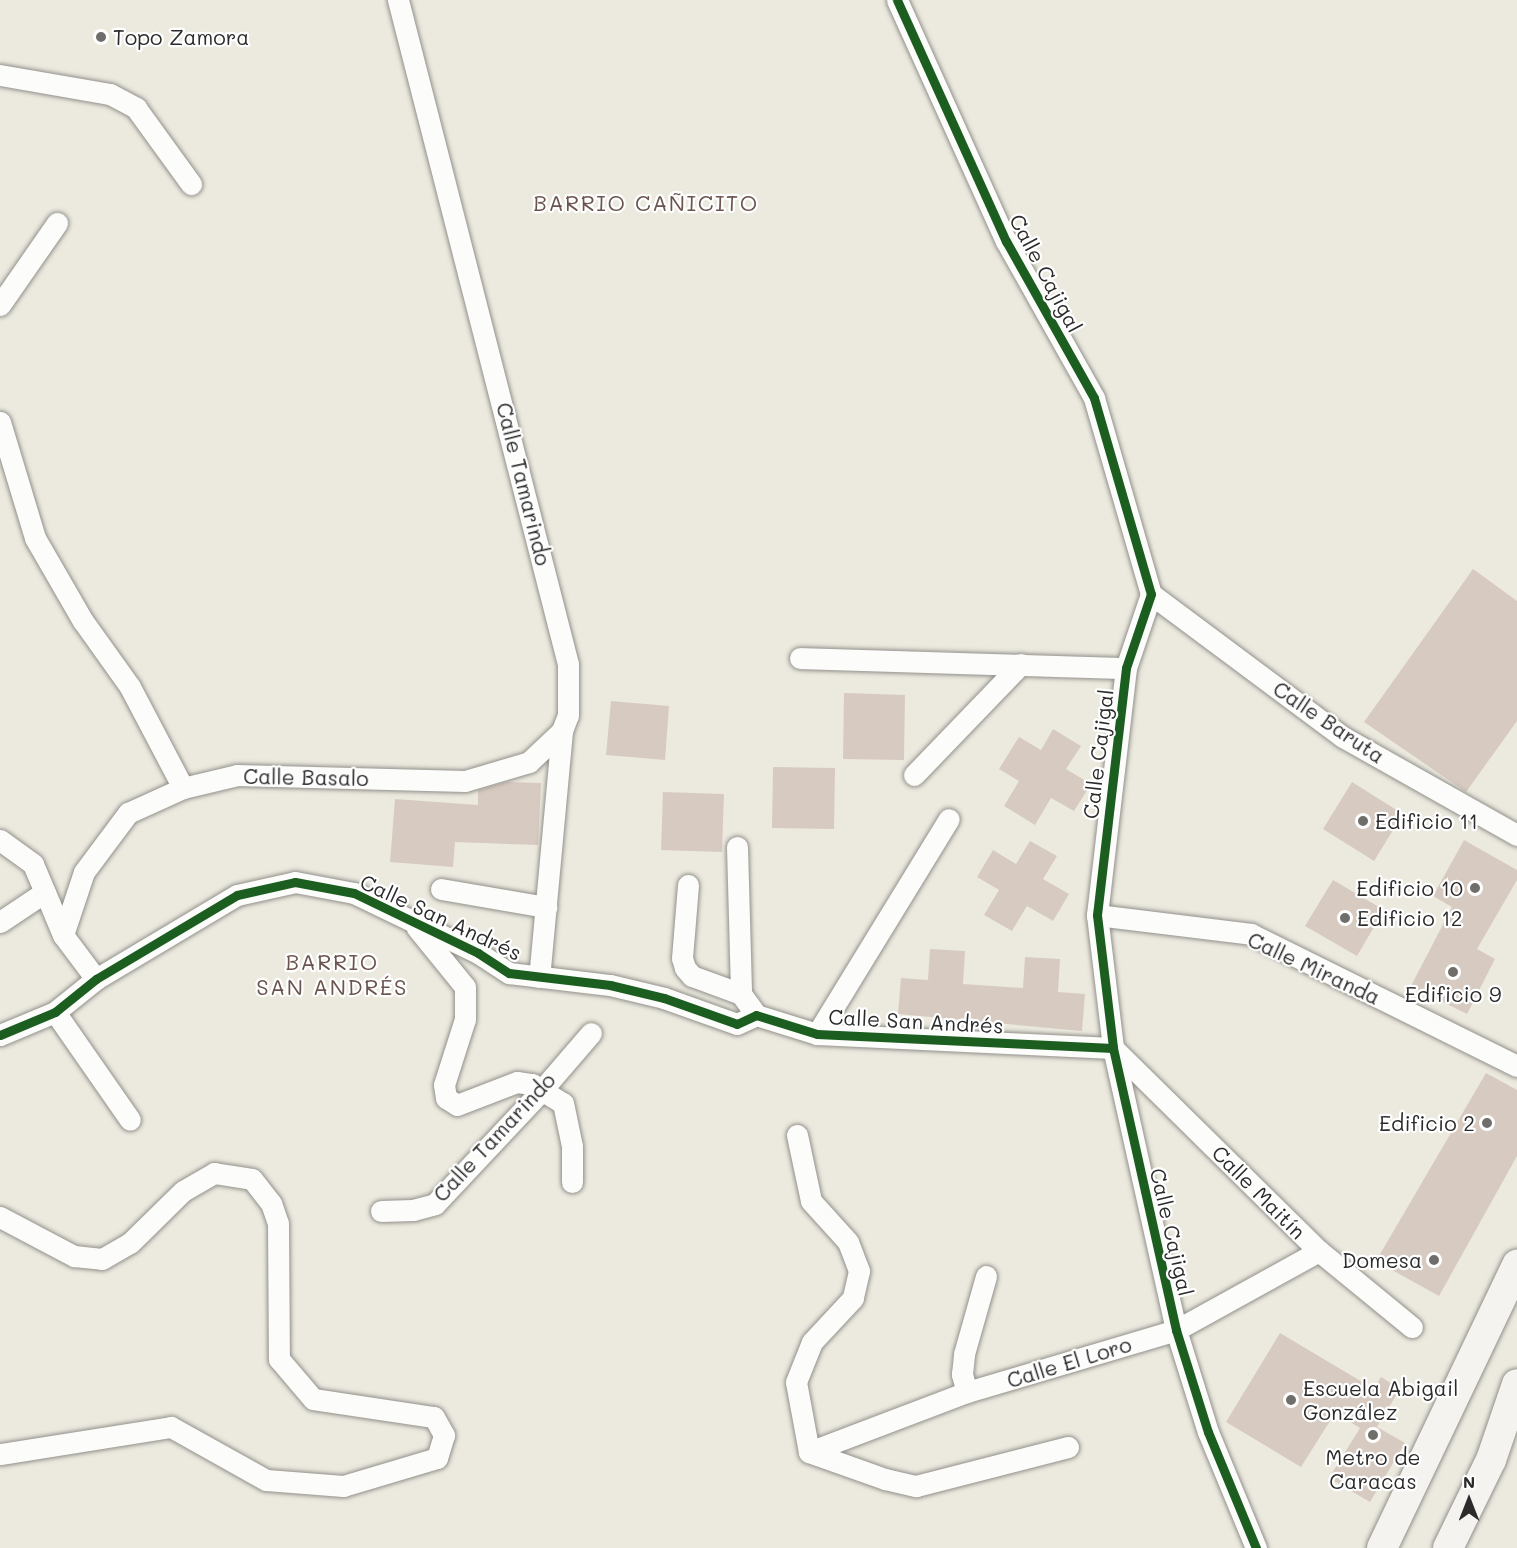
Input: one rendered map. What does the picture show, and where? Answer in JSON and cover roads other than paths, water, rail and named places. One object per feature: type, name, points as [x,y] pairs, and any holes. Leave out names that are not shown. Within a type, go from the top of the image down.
[{"type":"main road","points":[[1382,1548],[1517,1265]]},
{"type":"main road","points":[[1448,1548],[1491,1460],[1517,1384]]},
{"type":"street","name":"Calle Tamarindo","points":[[398,0],[568,664],[568,715],[562,731],[539,977]]},
{"type":"street","name":"Calle Cajigal","points":[[897,0],[1006,241],[1094,398],[1151,594],[1126,668],[1097,915],[1113,1048],[1176,1330],[1208,1432],[1257,1548]]},
{"type":"street","points":[[0,75],[110,94],[136,108],[191,184]]},
{"type":"street","points":[[0,305],[57,223]]},
{"type":"street","points":[[0,422],[35,538],[83,621],[130,687],[183,788]]},
{"type":"street","name":"Calle Baruta","points":[[1151,594],[1343,737],[1517,835]]},
{"type":"street","points":[[800,658],[1126,668]]},
{"type":"street","points":[[914,775],[1021,664]]},
{"type":"street","name":"Calle Basalo","points":[[63,935],[84,872],[128,813],[183,788],[237,775],[465,781],[528,762],[562,731]]},
{"type":"street","points":[[817,1034],[948,819]]},
{"type":"street","points":[[0,840],[33,864],[63,935],[96,979]]},
{"type":"street","points":[[737,847],[741,994],[756,1015]]},
{"type":"street","name":"Calle San Andrés","points":[[0,1035],[55,1012],[96,979],[237,895],[278,883],[295,882],[354,893],[478,953],[509,973],[610,985],[664,998],[736,1024],[756,1015],[817,1034],[1113,1048]]},
{"type":"street","points":[[688,885],[682,958],[685,968],[692,976],[741,994]]},
{"type":"street","points":[[441,889],[546,907]]},
{"type":"street","points":[[0,922],[45,892]]},
{"type":"street","name":"Calle Miranda","points":[[1097,915],[1251,934],[1517,1066]]},
{"type":"street","points":[[412,922],[465,987],[465,1019],[444,1085],[446,1098],[457,1105],[517,1082],[542,1090],[563,1103],[572,1146],[572,1182]]},
{"type":"street","points":[[55,1012],[130,1120]]},
{"type":"street","name":"Calle Tamarindo","points":[[381,1211],[413,1210],[435,1204],[542,1090],[591,1033]]},
{"type":"street","name":"Calle Maitín","points":[[1113,1048],[1319,1251],[1412,1328]]},
{"type":"street","points":[[797,1135],[811,1201],[848,1242],[859,1271],[853,1298],[812,1341],[796,1382],[809,1452],[885,1479],[916,1486],[1068,1447]]},
{"type":"street","points":[[0,1217],[75,1256],[102,1259],[130,1243],[183,1191],[214,1173],[252,1179],[271,1203],[278,1223],[279,1359],[313,1399],[434,1417],[444,1435],[437,1458],[343,1486],[266,1480],[171,1426],[49,1449],[0,1454]]},
{"type":"street","name":"Calle El Loro","points":[[809,1452],[967,1392],[1176,1330],[1319,1251]]},
{"type":"street","points":[[967,1392],[962,1374],[964,1354],[986,1276]]},
{"type":"street","points":[[0,1446],[49,1449]]},
{"type":"place","name":"Topo Zamora","points":[[101,37]]},
{"type":"place","name":"Edificio 11","points":[[1363,821]]},
{"type":"place","name":"Edificio 10","points":[[1475,888]]},
{"type":"place","name":"Edificio 12","points":[[1345,918]]},
{"type":"place","name":"Edificio 9","points":[[1453,972]]},
{"type":"place","name":"Edificio 2","points":[[1487,1123]]},
{"type":"place","name":"Domesa","points":[[1434,1260]]},
{"type":"place","name":"Escuela Abigail González","points":[[1291,1400]]},
{"type":"place","name":"Metro de Caracas","points":[[1373,1435]]},
{"type":"district","name":"BARRIO CAÑICITO","points":[[646,203]]},
{"type":"district","name":"BARRIO SAN ANDRÉS","points":[[332,974]]}]
